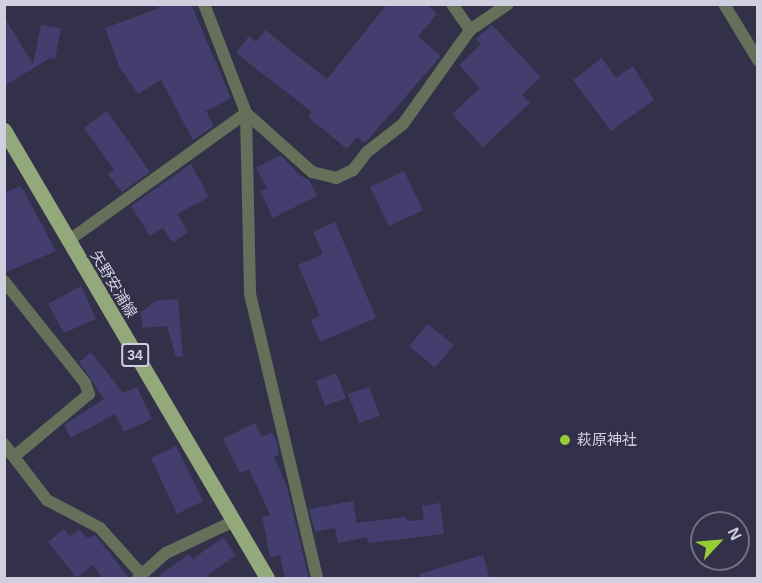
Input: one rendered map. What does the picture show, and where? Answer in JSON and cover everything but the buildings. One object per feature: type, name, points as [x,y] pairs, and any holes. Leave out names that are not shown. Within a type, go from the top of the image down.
[{"type":"main road","name":"矢野安浦線","points":[[4,130],[267,579]]},
{"type":"street","points":[[204,4],[246,113],[250,294],[317,579]]},
{"type":"street","points":[[452,4],[470,30]]},
{"type":"street","points":[[246,113],[312,172],[336,178],[353,170],[367,152],[403,124],[470,30],[508,4]]},
{"type":"street","points":[[724,4],[758,60]]},
{"type":"street","points":[[68,241],[246,113]]},
{"type":"street","points":[[4,281],[85,383],[89,394],[16,455]]},
{"type":"street","points":[[4,444],[16,455],[47,500],[100,528],[140,577],[166,554],[234,521]]},
{"type":"place","name":"萩原神社","points":[[565,440]]}]
